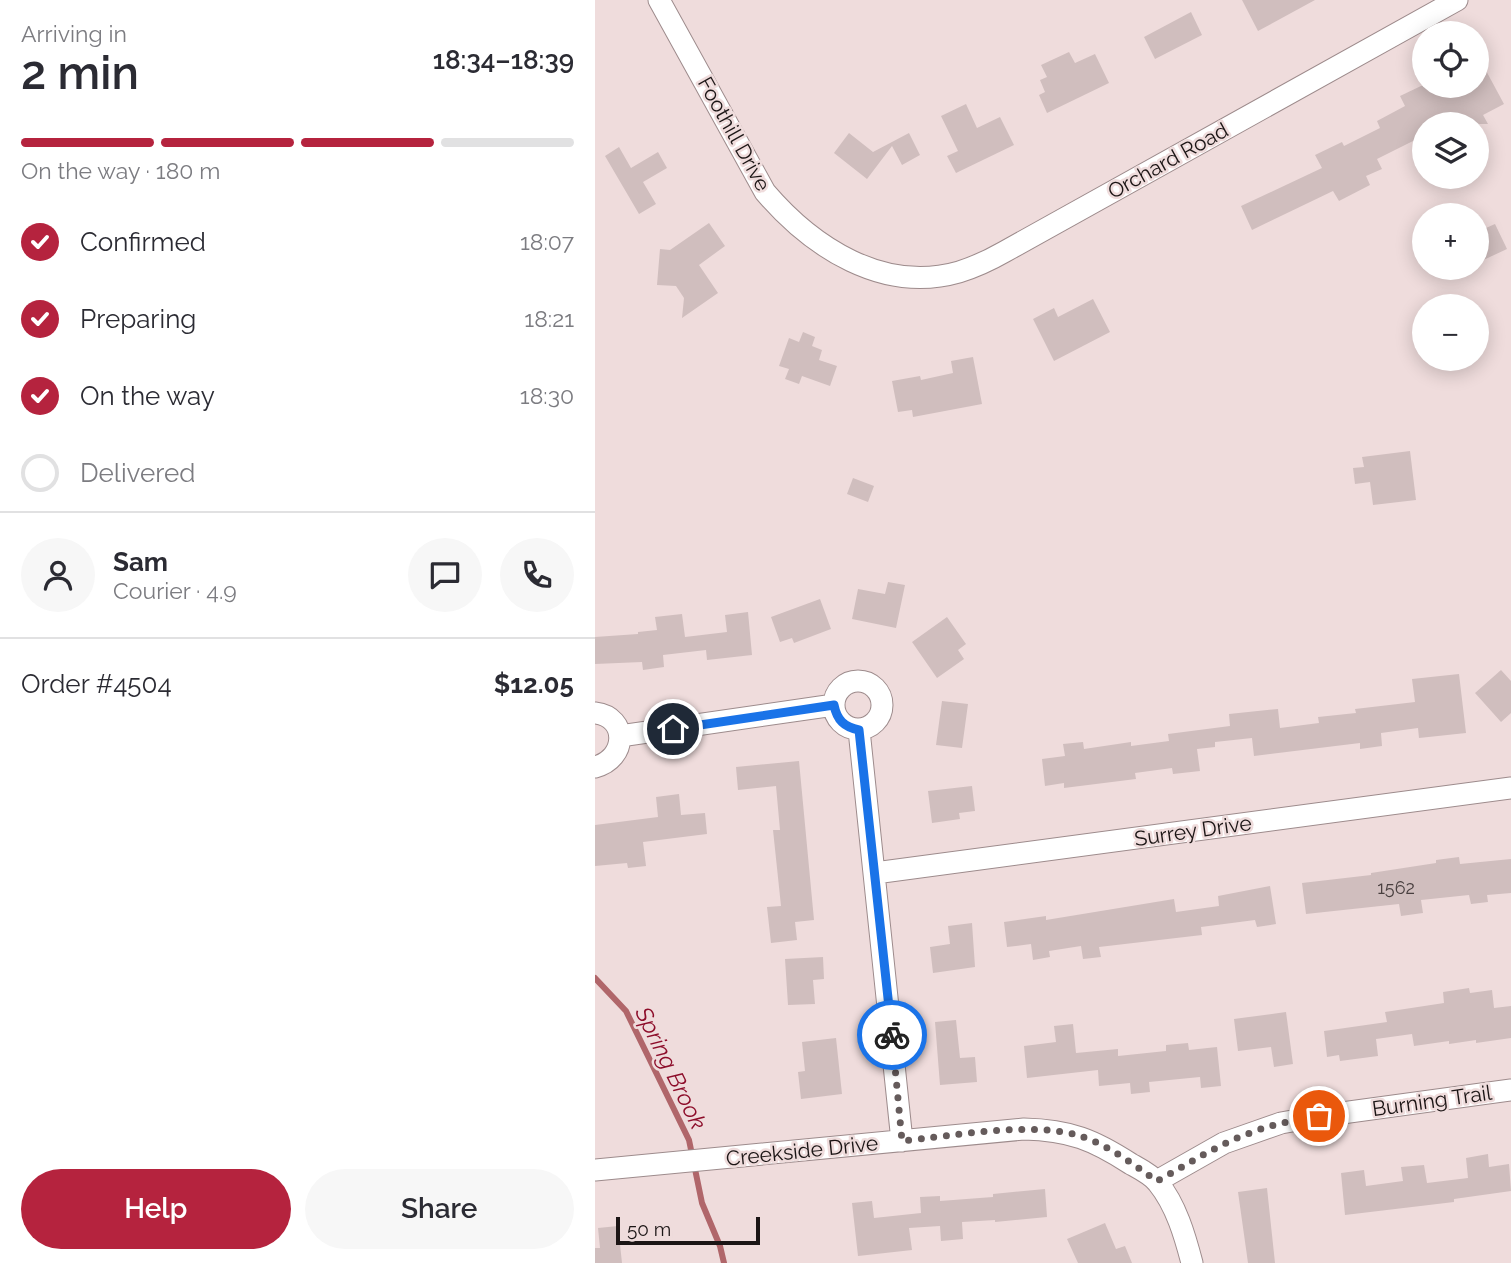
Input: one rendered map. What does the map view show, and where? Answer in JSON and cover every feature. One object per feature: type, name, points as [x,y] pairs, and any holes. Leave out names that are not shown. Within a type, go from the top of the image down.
[{"type":"street","name":"Foothill Drive","points":[[659,0],[765,192],[787,218],[809,236],[867,268]]},
{"type":"street","name":"Orchard Road","points":[[867,268],[903,277],[923,277],[957,273],[976,266],[1457,0]]},
{"type":"street","points":[[857,680],[875,687],[883,704],[876,722],[859,730],[841,723],[834,705],[840,688],[857,680]]},
{"type":"street","points":[[620,736],[834,705]]},
{"type":"street","points":[[595,713],[610,718],[617,726],[620,736],[619,747],[614,756],[606,763],[595,766]]},
{"type":"street","points":[[859,730],[902,1141]]},
{"type":"street","name":"Surrey Drive","points":[[876,873],[1511,788]]},
{"type":"street","name":"Burning Trail","points":[[1157,1181],[1224,1143],[1281,1123],[1511,1090]]},
{"type":"street","name":"Creekside Drive","points":[[595,1170],[1024,1129],[1060,1132],[1084,1137],[1103,1145],[1157,1181],[1179,1221],[1192,1263]]},
{"type":"building","points":[[1242,0],[1315,0],[1258,31]]},
{"type":"building","points":[[1191,12],[1202,35],[1155,59],[1144,37]]},
{"type":"building","points":[[1069,52],[1075,63],[1095,54],[1109,83],[1047,113],[1039,95],[1045,92],[1040,80],[1047,77],[1041,65]]},
{"type":"building","points":[[1489,76],[1504,104],[1489,112],[1412,112],[1412,142],[1377,159],[1382,169],[1366,176],[1370,185],[1339,201],[1333,191],[1252,230],[1241,206],[1322,168],[1315,155],[1342,142],[1344,146],[1380,128],[1377,121],[1405,106],[1400,96],[1412,90],[1412,98],[1489,98]]},
{"type":"building","points":[[966,104],[977,128],[1000,117],[1014,145],[956,173],[947,156],[958,151],[941,116]]},
{"type":"building","points":[[849,133],[873,152],[909,133],[920,155],[902,165],[892,146],[867,179],[834,153]]},
{"type":"building","points":[[619,147],[631,168],[658,152],[667,168],[643,182],[656,204],[639,214],[605,156]]},
{"type":"building","points":[[709,223],[725,246],[699,265],[718,293],[682,318],[684,298],[676,286],[657,285],[660,249],[670,250]]},
{"type":"building","points":[[1495,224],[1507,249],[1489,257],[1489,227]]},
{"type":"building","points":[[1093,299],[1110,332],[1054,361],[1033,319],[1054,308],[1058,317]]},
{"type":"building","points":[[803,332],[815,337],[812,346],[822,350],[819,360],[837,366],[830,386],[802,376],[799,384],[785,379],[789,369],[779,366],[789,338],[799,342]]},
{"type":"building","points":[[973,357],[982,404],[913,417],[912,410],[898,412],[892,381],[920,376],[921,380],[953,373],[951,361]]},
{"type":"building","points":[[1410,451],[1416,500],[1373,505],[1370,482],[1355,484],[1353,468],[1364,467],[1362,457]]},
{"type":"building","points":[[853,478],[874,486],[868,502],[847,494]]},
{"type":"building","points":[[888,582],[905,585],[896,628],[852,619],[858,589],[885,594]]},
{"type":"building","points":[[820,599],[831,629],[794,643],[792,638],[780,642],[771,617]]},
{"type":"building","points":[[748,612],[752,655],[707,660],[706,650],[663,655],[664,667],[643,670],[642,662],[595,664],[595,637],[657,630],[655,617],[682,614],[685,637],[727,632],[725,615]]},
{"type":"building","points":[[947,617],[966,644],[958,650],[964,659],[937,678],[912,642]]},
{"type":"building","points":[[1501,670],[1511,681],[1511,713],[1501,722],[1475,693]]},
{"type":"building","points":[[1459,674],[1466,733],[1419,738],[1418,728],[1381,733],[1382,746],[1360,749],[1360,743],[1254,756],[1252,738],[1215,742],[1215,747],[1197,749],[1200,771],[1173,774],[1172,768],[1135,773],[1136,779],[1064,788],[1064,783],[1045,786],[1042,759],[1065,756],[1063,744],[1083,742],[1084,749],[1131,742],[1131,746],[1169,741],[1168,734],[1230,726],[1229,714],[1278,709],[1280,728],[1319,723],[1318,717],[1356,713],[1355,709],[1415,702],[1412,679]]},
{"type":"building","points":[[942,701],[968,704],[962,748],[936,745]]},
{"type":"building","points":[[799,761],[814,920],[795,922],[797,940],[771,943],[767,907],[781,906],[773,830],[780,830],[776,786],[738,790],[736,767]]},
{"type":"building","points":[[972,786],[975,811],[959,813],[960,819],[932,823],[928,791]]},
{"type":"building","points":[[679,794],[681,815],[705,813],[707,834],[643,842],[646,866],[628,868],[627,863],[595,866],[595,825],[658,817],[656,797]]},
{"type":"building","points":[[1459,857],[1460,864],[1511,859],[1511,893],[1487,895],[1488,902],[1471,904],[1469,895],[1421,900],[1423,913],[1401,916],[1399,904],[1306,914],[1302,883],[1371,875]]},
{"type":"building","points":[[1270,886],[1276,924],[1257,927],[1255,920],[1201,927],[1202,935],[1099,947],[1101,957],[1083,959],[1081,946],[1049,951],[1050,957],[1033,960],[1031,944],[1007,947],[1004,922],[1046,916],[1046,920],[1174,899],[1176,912],[1219,906],[1218,896]]},
{"type":"building","points":[[972,923],[975,967],[933,973],[930,947],[950,944],[948,926]]},
{"type":"building","points":[[823,957],[824,979],[813,980],[815,1004],[788,1005],[785,959]]},
{"type":"building","points":[[1469,988],[1470,993],[1492,990],[1494,1008],[1511,1006],[1511,1038],[1476,1043],[1476,1040],[1449,1044],[1449,1041],[1414,1046],[1412,1034],[1376,1039],[1378,1056],[1340,1061],[1339,1055],[1327,1057],[1324,1031],[1387,1022],[1385,1012],[1444,1003],[1443,992]]},
{"type":"building","points":[[1286,1012],[1293,1064],[1274,1067],[1271,1047],[1238,1051],[1234,1019]]},
{"type":"building","points":[[956,1020],[960,1058],[975,1057],[977,1082],[940,1085],[935,1022]]},
{"type":"building","points":[[1073,1024],[1076,1053],[1118,1049],[1118,1056],[1166,1051],[1166,1045],[1188,1043],[1189,1050],[1217,1047],[1221,1086],[1201,1088],[1200,1077],[1149,1082],[1150,1092],[1131,1094],[1130,1083],[1099,1086],[1098,1070],[1027,1078],[1024,1046],[1056,1042],[1054,1026]]},
{"type":"building","points":[[836,1038],[842,1094],[801,1099],[798,1072],[805,1071],[802,1042]]},
{"type":"building","points":[[1488,1154],[1489,1167],[1509,1164],[1511,1191],[1454,1199],[1454,1202],[1345,1215],[1341,1173],[1364,1170],[1366,1186],[1403,1181],[1401,1167],[1424,1165],[1427,1183],[1468,1178],[1466,1158]]},
{"type":"building","points":[[1267,1188],[1275,1263],[1248,1263],[1238,1192]]},
{"type":"building","points":[[1045,1189],[1047,1217],[962,1222],[963,1239],[941,1241],[940,1226],[909,1228],[912,1250],[858,1256],[852,1203],[872,1201],[874,1218],[921,1213],[920,1197],[940,1196],[940,1201]]},
{"type":"building","points":[[1105,1223],[1116,1249],[1125,1246],[1132,1263],[1078,1263],[1067,1239]]},
{"type":"building","points":[[618,1226],[622,1263],[595,1263],[595,1248],[600,1248],[598,1228]]},
{"type":"waterway","name":"Spring Brook","points":[[595,978],[626,1011],[689,1140],[702,1203],[724,1263]]},
{"type":"way so far","points":[[892,1035],[902,1141],[1024,1129],[1071,1133],[1103,1145],[1157,1181],[1224,1143],[1281,1123],[1319,1116]]},
{"type":"route","points":[[673,729],[834,705],[841,723],[859,730],[892,1035]]}]
